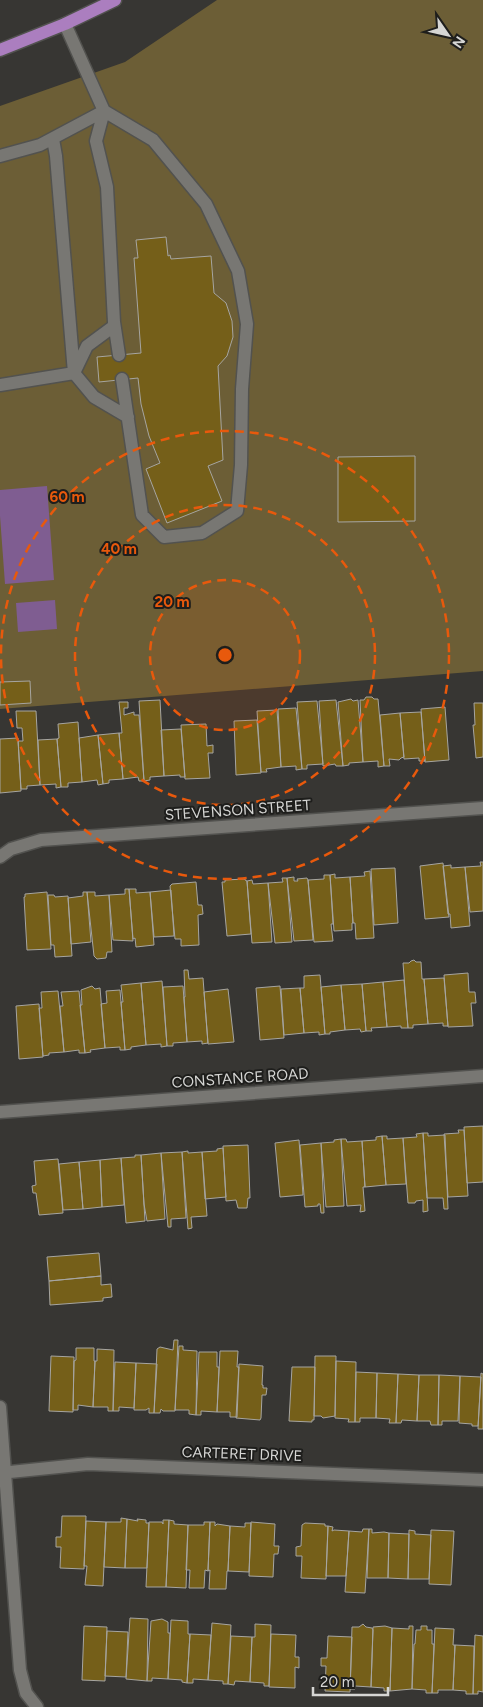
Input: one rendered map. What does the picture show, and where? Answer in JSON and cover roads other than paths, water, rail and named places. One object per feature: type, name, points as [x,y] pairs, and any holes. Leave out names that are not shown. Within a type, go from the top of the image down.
[{"type":"main road","points":[[0,50],[65,24],[116,0]]},
{"type":"street","points":[[65,24],[104,111],[153,140],[206,204],[238,271],[247,324],[242,389],[241,465],[237,511],[202,533],[164,537],[142,515],[122,379]]},
{"type":"street","points":[[0,156],[40,145],[104,111]]},
{"type":"street","points":[[104,111],[96,141],[107,187],[114,326],[119,355]]},
{"type":"street","points":[[53,138],[74,373],[94,397],[128,417]]},
{"type":"street","points":[[74,373],[87,346],[114,326]]},
{"type":"street","points":[[0,385],[74,373]]},
{"type":"street","name":"STEVENSON STREET","points":[[0,857],[11,849],[41,840],[483,808]]},
{"type":"street","name":"CONSTANCE ROAD","points":[[0,1112],[483,1076]]},
{"type":"street","points":[[0,1407],[2,1473],[20,1670],[26,1693],[37,1707]]},
{"type":"street","name":"CARTERET DRIVE","points":[[2,1473],[69,1466],[114,1465],[483,1480]]}]
